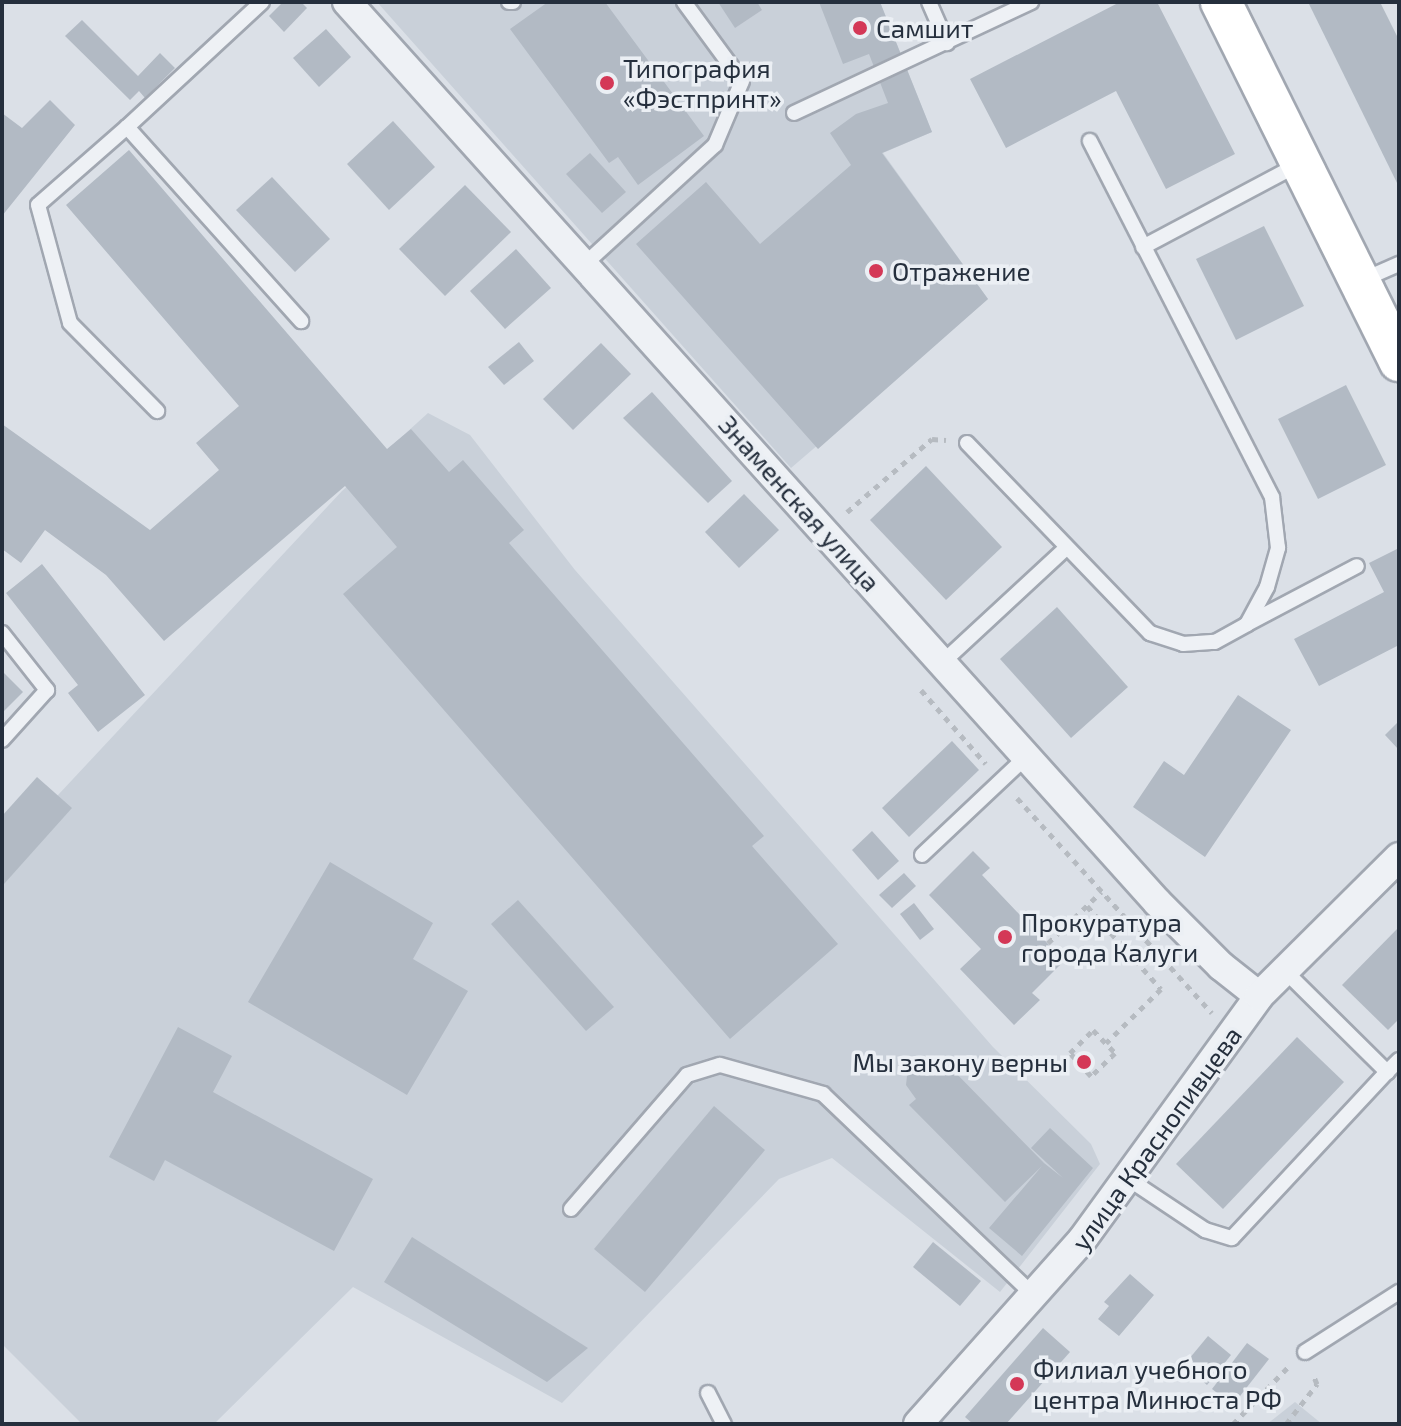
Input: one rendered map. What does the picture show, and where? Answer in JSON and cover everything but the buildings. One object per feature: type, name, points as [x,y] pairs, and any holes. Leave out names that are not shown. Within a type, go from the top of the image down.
[{"type":"main road","points":[[1221,2],[1399,361]]},
{"type":"street","name":"Знаменская улица","points":[[347,2],[586,263],[1157,902],[1221,966],[1259,996]]},
{"type":"street","name":"улица Краснопивцева","points":[[918,1424],[1033,1295],[1127,1178],[1259,996],[1399,857]]},
{"type":"lane","points":[[157,411],[70,323],[38,205],[262,2]]},
{"type":"lane","points":[[586,263],[715,145],[742,81],[684,2]]},
{"type":"lane","points":[[929,2],[947,43]]},
{"type":"lane","points":[[794,113],[1031,2]]},
{"type":"lane","points":[[127,127],[301,321]]},
{"type":"lane","points":[[1090,141],[1272,497],[1278,548],[1267,587],[1247,624]]},
{"type":"lane","points":[[1143,247],[1301,162]]},
{"type":"lane","points":[[1360,282],[1399,264]]},
{"type":"lane","points":[[967,443],[1064,550],[1150,633],[1183,644],[1215,642],[1357,566]]},
{"type":"lane","points":[[943,662],[1064,550]]},
{"type":"lane","points":[[2,633],[47,690],[2,740]]},
{"type":"lane","points":[[922,855],[1026,757]]},
{"type":"lane","points":[[1285,971],[1387,1072]]},
{"type":"lane","points":[[1127,1178],[1205,1230],[1232,1238],[1399,1060]]},
{"type":"lane","points":[[571,1209],[687,1075],[720,1065],[823,1094],[1033,1295]]},
{"type":"lane","points":[[1305,1352],[1399,1292]]},
{"type":"lane","points":[[708,1393],[724,1424]]},
{"type":"path","points":[[825,531],[932,439],[967,443]]},
{"type":"path","points":[[1048,943],[1101,892]]},
{"type":"path","points":[[1087,906],[1161,989],[1106,1043]]},
{"type":"path","points":[[1093,1030],[1106,1043],[1115,1053],[1091,1076],[1070,1053],[1093,1030]]},
{"type":"path","points":[[1233,1424],[1260,1391],[1305,1352]]},
{"type":"path","points":[[1286,1424],[1317,1384]]},
{"type":"shaded area","points":[[377,2],[880,2],[932,132],[883,153],[988,299],[791,468]]},
{"type":"shaded area","points":[[428,413],[470,435],[575,570],[993,1047],[1091,1144],[1100,1164],[1000,1292],[832,1158],[779,1179],[562,1403],[353,1287],[214,1424],[82,1424],[2,1344],[2,855],[342,491]]},
{"type":"shaded area","points":[[1295,1402],[1322,1424],[1267,1424]]},
{"type":"place","name":"Самшит","points":[[860,28]]},
{"type":"place","name":"Типография «Фэстпринт»","points":[[607,83]]},
{"type":"place","name":"Отражение","points":[[876,271]]},
{"type":"place","name":"Прокуратура города Калуги","points":[[1005,937]]},
{"type":"place","name":"Мы закону верны","points":[[1084,1062]]},
{"type":"place","name":"Филиал учебного центра Минюста РФ","points":[[1017,1384]]}]
